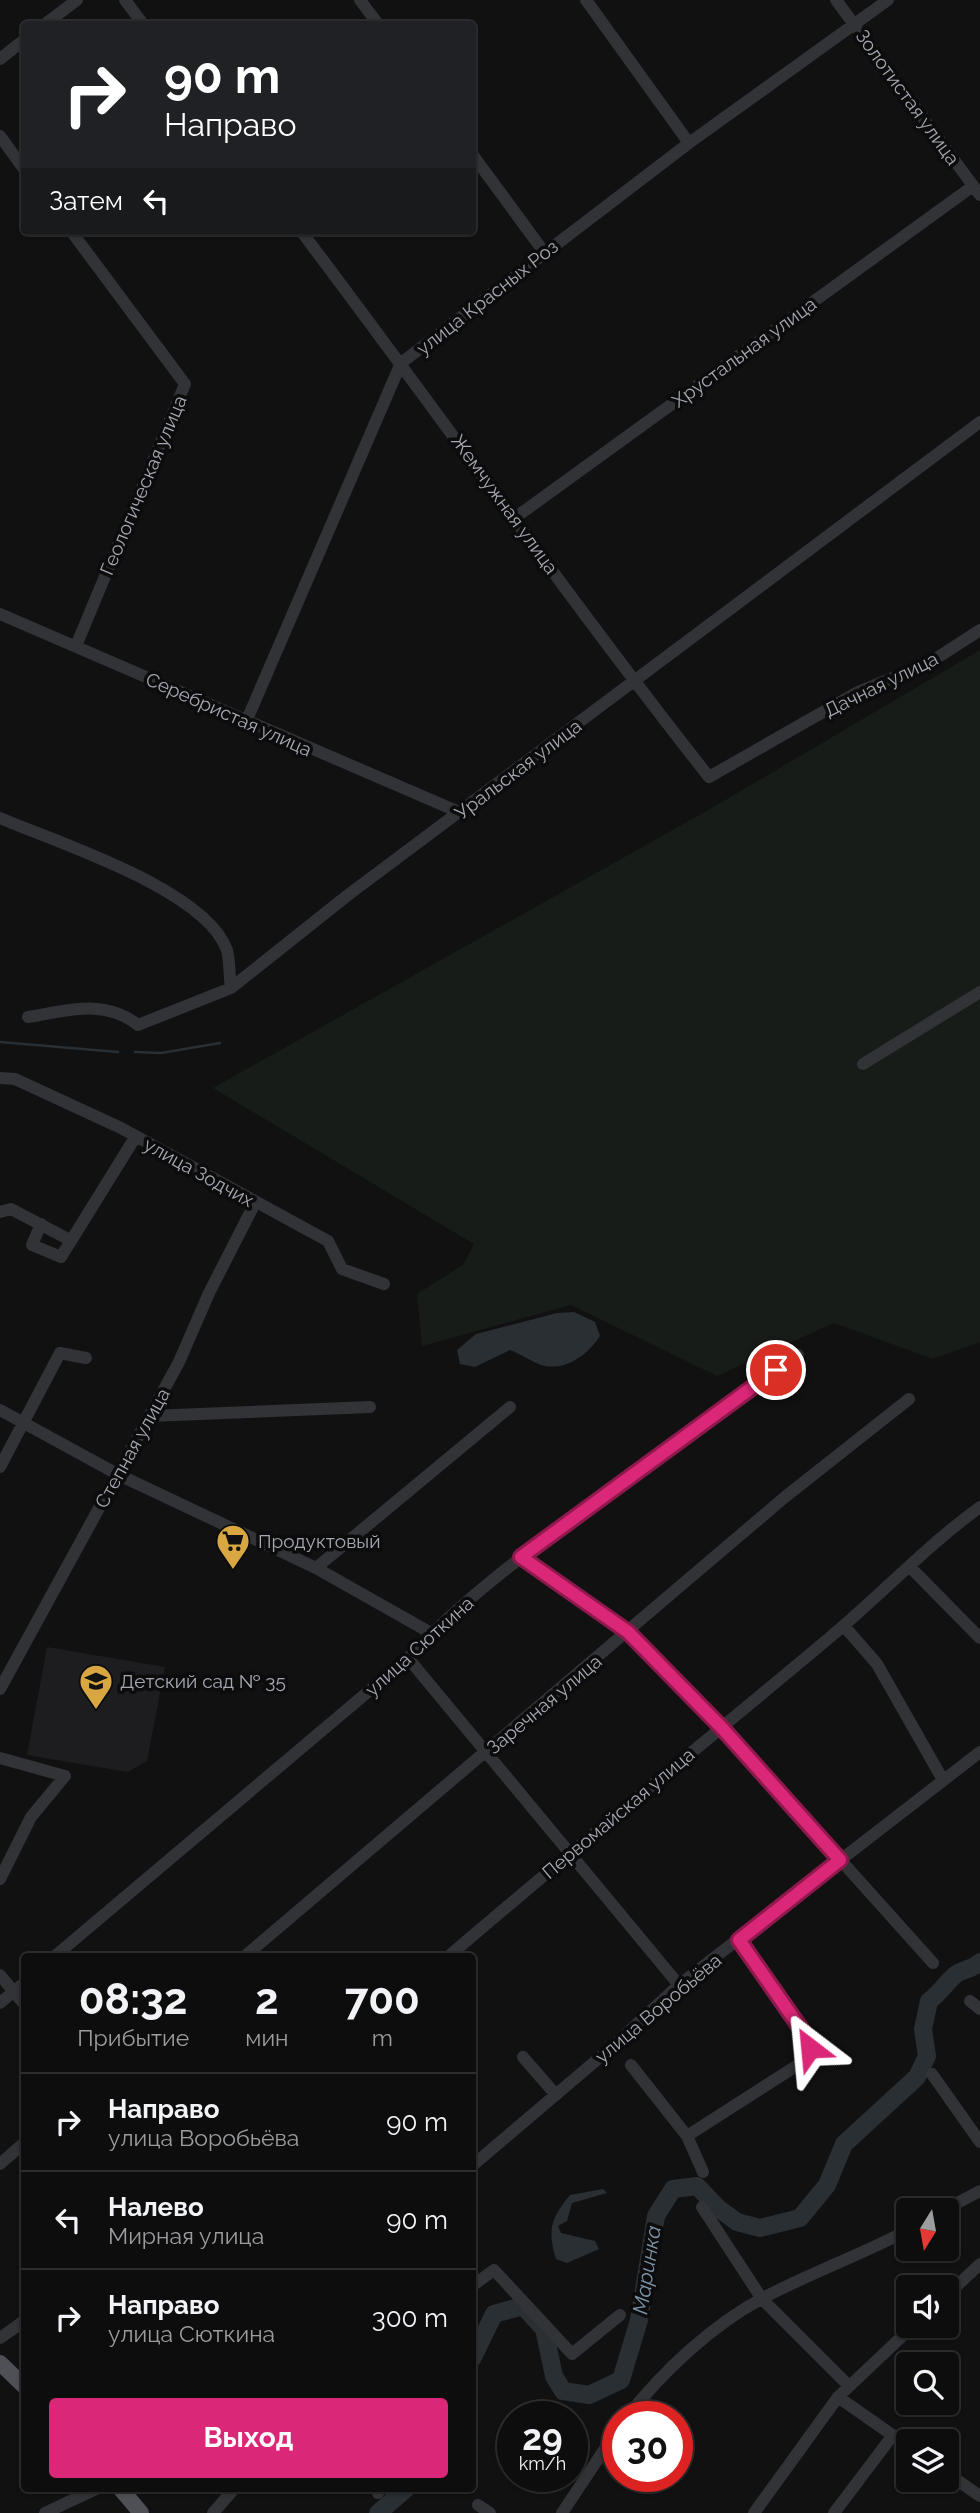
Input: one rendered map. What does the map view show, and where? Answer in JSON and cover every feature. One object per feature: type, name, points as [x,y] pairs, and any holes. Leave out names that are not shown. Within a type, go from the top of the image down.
[{"type":"main road","points":[[0,2363],[21,2383]]},
{"type":"main road","points":[[123,2492],[141,2513]]},
{"type":"street","points":[[49,21],[77,0]]},
{"type":"street","points":[[125,0],[141,21]]},
{"type":"street","points":[[360,0],[376,21]]},
{"type":"street","points":[[586,0],[690,143]]},
{"type":"street","name":"Золотистая улица","points":[[836,0],[977,190]]},
{"type":"street","name":"улица Красных Роз","points":[[246,722],[401,363],[544,251],[690,143],[856,26],[888,0]]},
{"type":"street","points":[[0,59],[21,42]]},
{"type":"street","points":[[0,136],[21,165]]},
{"type":"street","points":[[476,159],[544,251]]},
{"type":"street","name":"Хрустальная улица","points":[[516,517],[977,190]]},
{"type":"street","name":"Геологическая улица","points":[[74,235],[185,384],[76,646]]},
{"type":"street","name":"Жемчужная улица","points":[[304,235],[516,517],[634,682],[709,777]]},
{"type":"street","name":"Уральская улица","points":[[28,1017],[95,1007],[123,1013],[138,1025],[231,988],[459,813],[980,422]]},
{"type":"street","name":"Серебристая улица","points":[[0,614],[459,813]]},
{"type":"street","name":"Дачная улица","points":[[709,777],[858,692],[929,663],[980,631]]},
{"type":"street","points":[[0,818],[159,885],[202,916],[226,950],[231,988]]},
{"type":"street","points":[[863,1064],[980,992]]},
{"type":"street","name":"улица Зодчих","points":[[0,1078],[15,1079],[136,1136],[328,1241],[342,1269],[384,1284]]},
{"type":"street","points":[[41,1224],[32,1245],[61,1257],[136,1136]]},
{"type":"street","name":"Степная улица","points":[[0,1689],[119,1475],[256,1203]]},
{"type":"street","points":[[0,1212],[11,1209],[70,1240]]},
{"type":"street","points":[[0,1467],[60,1353],[86,1358]]},
{"type":"street","name":"улица Сюткина","points":[[59,1953],[408,1658],[432,1633],[521,1557],[711,1415],[798,1354]]},
{"type":"street","name":"Заречная улица","points":[[249,1953],[785,1497],[909,1399]]},
{"type":"street","points":[[150,1416],[370,1407]]},
{"type":"street","points":[[316,1568],[510,1407]]},
{"type":"street","points":[[0,1410],[119,1475],[316,1568],[432,1633]]},
{"type":"street","name":"Первомайская улица","points":[[452,1953],[570,1851],[844,1626],[946,1532],[980,1507]]},
{"type":"street","points":[[521,1557],[628,1632],[722,1728],[933,1963]]},
{"type":"street","points":[[910,1567],[980,1638]]},
{"type":"street","points":[[968,1624],[980,1617]]},
{"type":"street","points":[[844,1626],[877,1664],[943,1780]]},
{"type":"street","points":[[408,1658],[679,1985]]},
{"type":"street","name":"улица Воробьёва","points":[[476,2163],[679,1985],[980,1752]]},
{"type":"street","points":[[0,1758],[65,1776],[31,1817],[0,1879]]},
{"type":"street","points":[[687,2136],[801,2063],[810,2048],[808,2039],[739,1940]]},
{"type":"street","points":[[0,1975],[21,2001]]},
{"type":"street","points":[[0,2003],[21,1986]]},
{"type":"street","points":[[523,2057],[556,2095]]},
{"type":"street","points":[[631,2065],[687,2136],[703,2172]]},
{"type":"street","points":[[932,2074],[980,2142]]},
{"type":"street","points":[[0,2164],[21,2146]]},
{"type":"street","points":[[959,2202],[980,2191]]},
{"type":"street","points":[[702,2207],[762,2298],[849,2385]]},
{"type":"street","points":[[639,2401],[658,2377],[762,2298],[896,2236]]},
{"type":"street","points":[[959,2284],[980,2264]]},
{"type":"street","points":[[476,2283],[494,2270],[572,2354],[620,2315]]},
{"type":"street","points":[[0,2338],[21,2323]]},
{"type":"street","points":[[754,2513],[838,2397],[900,2338]]},
{"type":"street","points":[[838,2397],[896,2437]]},
{"type":"street","points":[[834,2513],[893,2435]]},
{"type":"street","points":[[562,2513],[602,2453]]},
{"type":"street","points":[[959,2481],[980,2496]]},
{"type":"street","points":[[45,2513],[89,2492]]},
{"type":"street","points":[[213,2513],[231,2492]]},
{"type":"street","points":[[478,2505],[490,2513]]},
{"type":"shaded area","points":[[980,650],[980,1342],[933,1359],[834,1323],[717,1376],[571,1305],[422,1346],[417,1294],[463,1265],[474,1244],[213,1088],[710,809]]},
{"type":"shaded area","points":[[574,1312],[595,1322],[600,1336],[590,1349],[569,1363],[562,1366],[545,1366],[510,1350],[475,1367],[460,1364],[457,1350],[476,1334],[557,1313]]},
{"type":"shaded area","name":"Детский сад № 35","points":[[47,1647],[165,1667],[147,1761],[128,1772],[27,1755]]},
{"type":"shaded area","points":[[603,2189],[607,2193],[572,2203],[567,2221],[558,2226],[561,2233],[595,2241],[599,2249],[567,2263],[556,2259],[551,2232],[559,2211],[570,2195]]},
{"type":"waterway","points":[[0,1042],[118,1052]]},
{"type":"waterway","points":[[135,1052],[161,1053],[220,1043]]},
{"type":"waterway","name":"Маринка","points":[[476,2351],[494,2314],[523,2306],[544,2329],[554,2376],[563,2391],[589,2395],[621,2380],[639,2320],[656,2216],[673,2189],[697,2186],[718,2208],[737,2222],[760,2228],[800,2218],[827,2185],[844,2144],[917,2077],[927,2056],[923,2029],[929,2001],[957,1974],[980,1962]]},
{"type":"waterway","name":"Маринка","points":[[378,2513],[402,2492]]},
{"type":"place","name":"Продуктовый","points":[[233,1571]]},
{"type":"place","name":"Детский сад № 35","points":[[96,1711]]},
{"type":"route","points":[[776,1370],[711,1415],[521,1557],[628,1632],[722,1728],[840,1860],[739,1940],[808,2039],[810,2048]]}]
